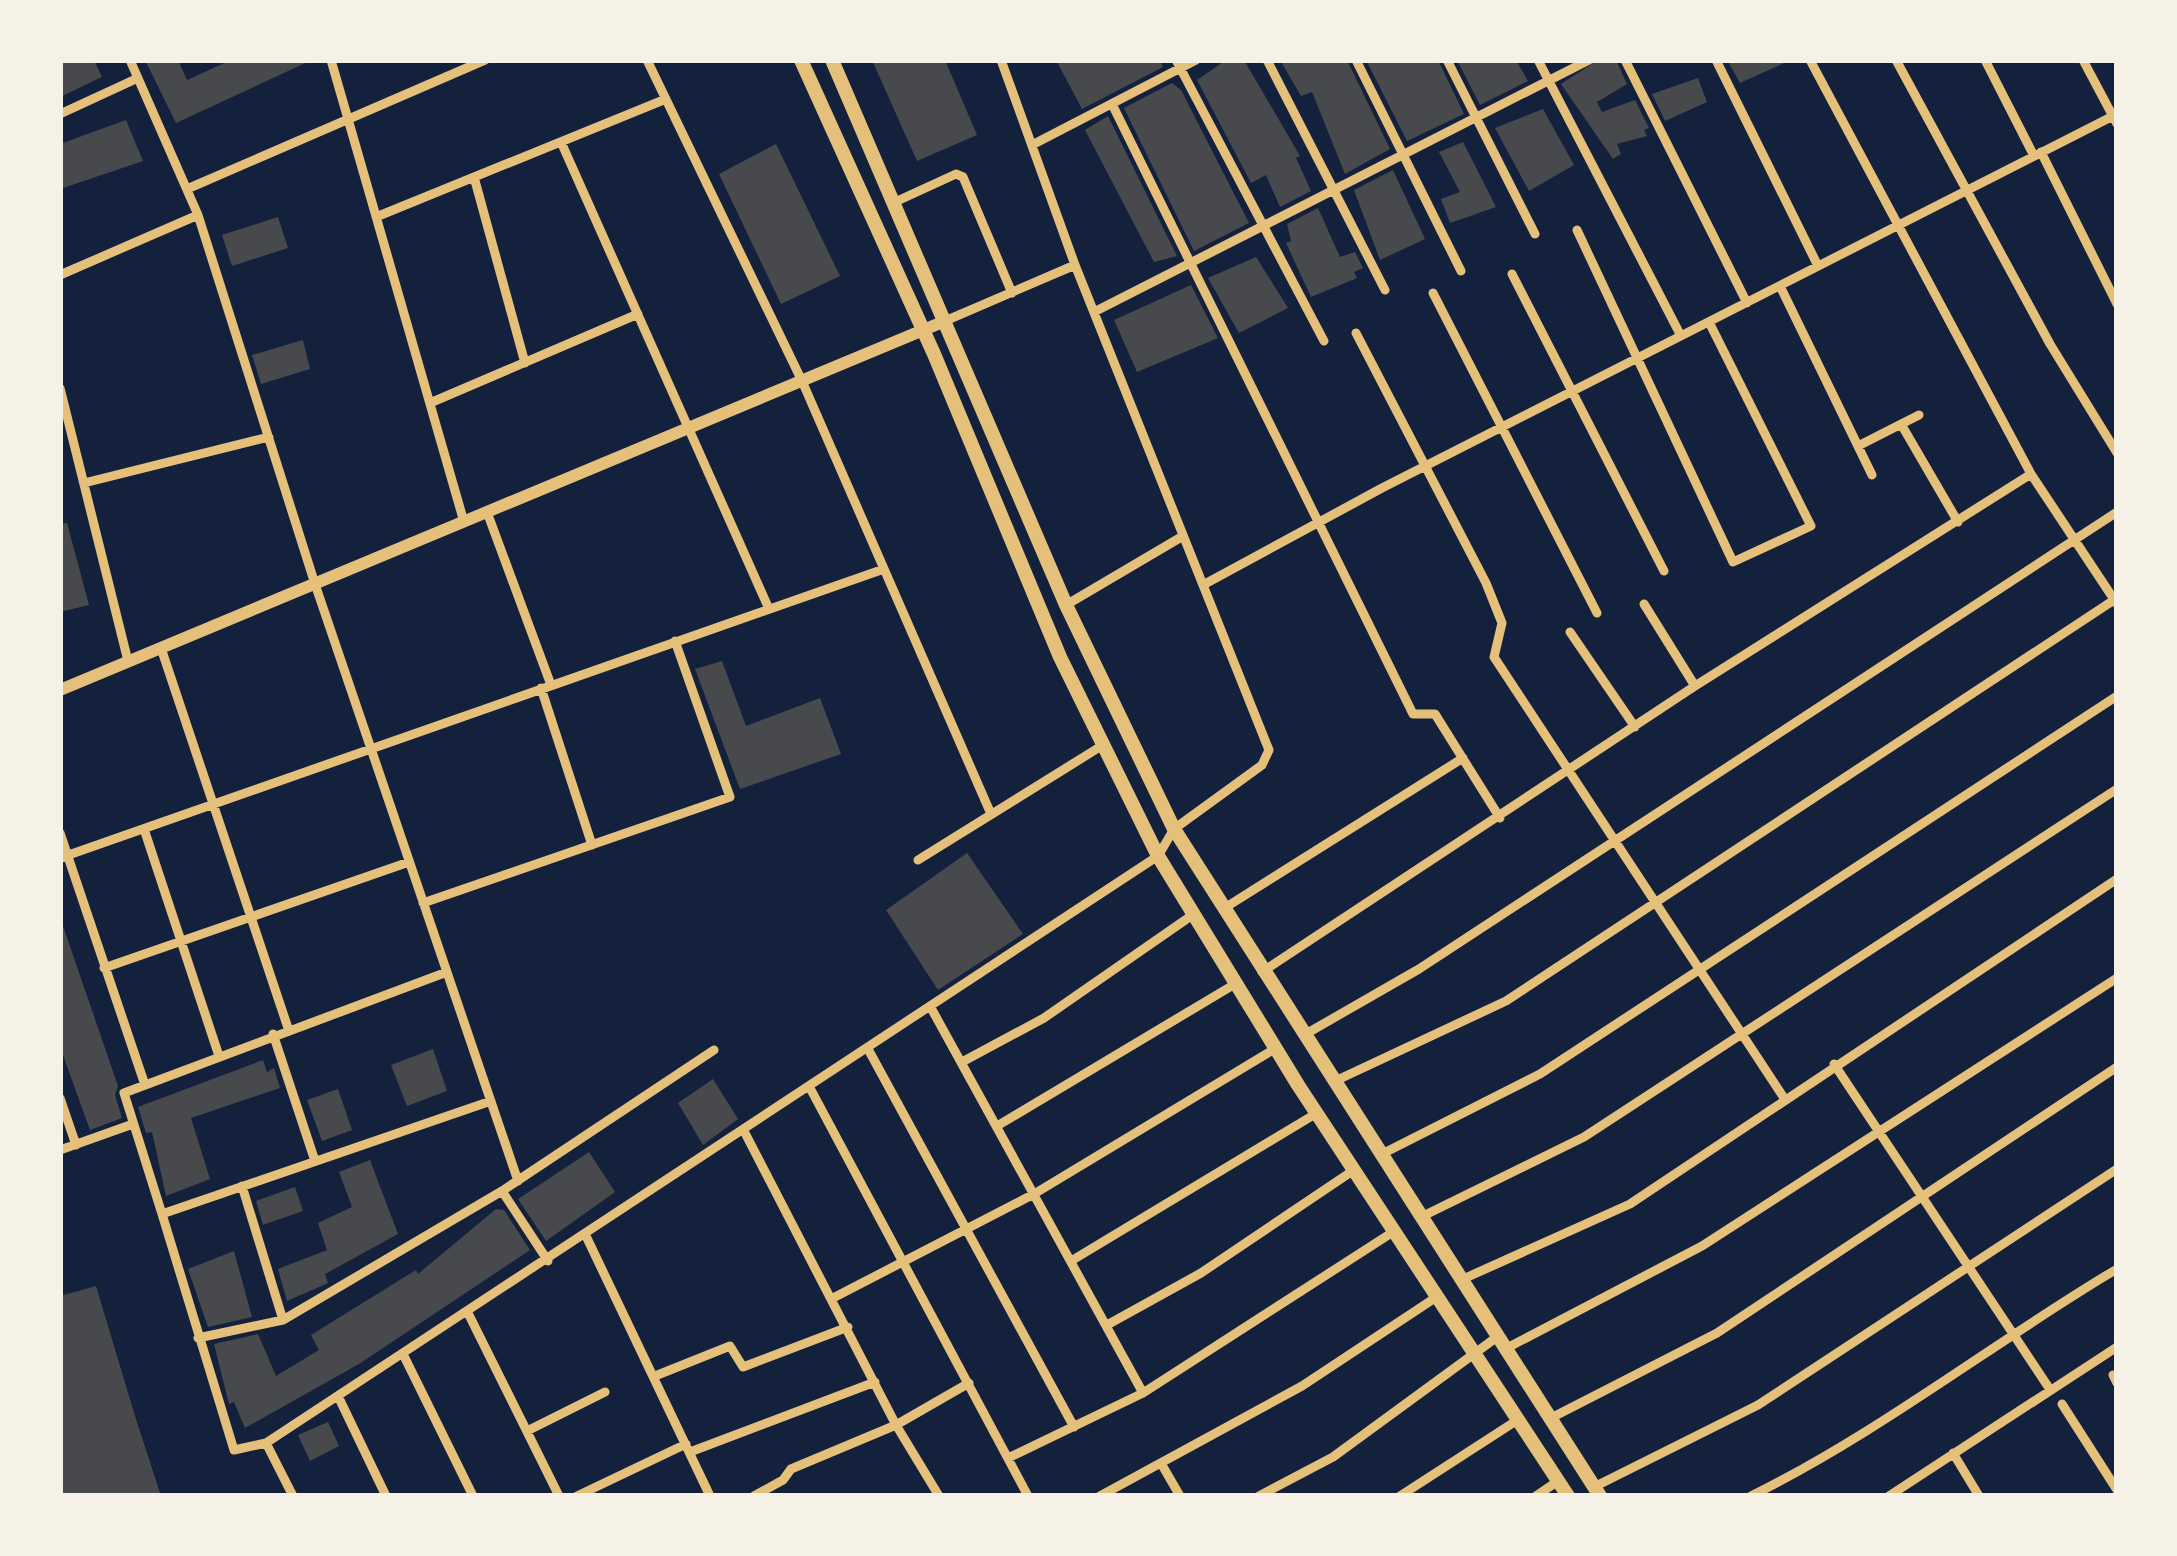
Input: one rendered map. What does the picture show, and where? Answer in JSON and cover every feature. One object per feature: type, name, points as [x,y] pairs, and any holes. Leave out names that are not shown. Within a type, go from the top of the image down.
[{"type":"main road","points":[[801,60],[1102,745],[1158,856],[1191,916],[1435,1298],[1568,1496]]},
{"type":"main road","points":[[832,60],[1066,605],[1174,829],[1597,1491]]},
{"type":"street","points":[[130,60],[198,214],[315,584],[518,1180]]},
{"type":"street","points":[[331,60],[464,522]]},
{"type":"street","points":[[187,189],[485,60]]},
{"type":"street","points":[[647,60],[802,381],[991,814]]},
{"type":"street","points":[[447,972],[218,1053],[124,1093],[234,1450],[266,1443],[810,1088],[1158,856],[1174,829],[1262,765],[1269,750],[1075,265],[1000,60]]},
{"type":"street","points":[[1032,145],[1178,64],[1196,60]]},
{"type":"street","points":[[1268,60],[1384,290]]},
{"type":"street","points":[[1356,60],[1461,271]]},
{"type":"street","points":[[1447,60],[1535,234]]},
{"type":"street","points":[[1538,60],[1681,336]]},
{"type":"street","points":[[1094,312],[1589,60]]},
{"type":"street","points":[[1625,60],[1747,303]]},
{"type":"street","points":[[1716,60],[1818,266]]},
{"type":"street","points":[[1333,1082],[1505,1000],[2116,601],[2031,474],[1810,60]]},
{"type":"street","points":[[1896,60],[2117,453]]},
{"type":"street","points":[[1985,60],[2117,304]]},
{"type":"street","points":[[1203,586],[1425,466],[2116,118],[2083,60]]},
{"type":"street","points":[[1178,64],[1324,341]]},
{"type":"street","points":[[60,114],[138,78]]},
{"type":"street","points":[[376,217],[666,99]]},
{"type":"street","points":[[1112,104],[1413,714],[1435,714],[1500,818]]},
{"type":"street","points":[[561,142],[770,609]]},
{"type":"street","points":[[895,202],[956,174],[963,177],[1012,293]]},
{"type":"street","points":[[474,177],[525,363]]},
{"type":"street","points":[[60,274],[198,214]]},
{"type":"street","points":[[1577,230],[1733,562],[1811,526],[1709,322]]},
{"type":"street","points":[[60,690],[1075,265]]},
{"type":"street","points":[[1512,274],[1664,572]]},
{"type":"street","points":[[1780,286],[1872,476]]},
{"type":"street","points":[[1433,292],[1597,613]]},
{"type":"street","points":[[430,403],[638,314]]},
{"type":"street","points":[[1356,333],[1502,622],[1494,657],[1784,1099]]},
{"type":"street","points":[[60,388],[128,661]]},
{"type":"street","points":[[1858,446],[1919,415]]},
{"type":"street","points":[[1901,424],[1958,522]]},
{"type":"street","points":[[84,483],[268,437]]},
{"type":"street","points":[[60,458],[76,453]]},
{"type":"street","points":[[1262,972],[1695,686],[2031,474]]},
{"type":"street","points":[[487,512],[546,686],[592,845]]},
{"type":"street","points":[[1303,1036],[1419,969],[1612,838],[2117,512]]},
{"type":"street","points":[[1066,605],[1183,536]]},
{"type":"street","points":[[63,857],[884,569]]},
{"type":"street","points":[[1644,604],[1695,686]]},
{"type":"street","points":[[1570,632],[1635,727]]},
{"type":"street","points":[[423,903],[730,797],[675,641]]},
{"type":"street","points":[[161,648],[288,1028]]},
{"type":"street","points":[[1380,1155],[1540,1074],[2117,696]]},
{"type":"street","points":[[918,860],[1102,745]]},
{"type":"street","points":[[1223,909],[1463,758]]},
{"type":"street","points":[[1421,1217],[1584,1137],[2117,789]]},
{"type":"street","points":[[144,829],[218,1053]]},
{"type":"street","points":[[60,833],[63,857],[145,1085]]},
{"type":"street","points":[[104,968],[410,862]]},
{"type":"street","points":[[1461,1280],[1630,1204],[2117,879]]},
{"type":"street","points":[[962,1062],[1044,1018],[1191,916]]},
{"type":"street","points":[[1259,1496],[1334,1456],[1473,1353],[1702,1246],[2117,978]]},
{"type":"street","points":[[997,1126],[1235,984]]},
{"type":"street","points":[[930,1006],[1143,1393]]},
{"type":"street","points":[[273,1034],[316,1161]]},
{"type":"street","points":[[833,1298],[1034,1195],[1276,1048]]},
{"type":"street","points":[[868,1049],[1074,1427]]},
{"type":"street","points":[[198,1338],[283,1319],[502,1191],[714,1050]]},
{"type":"street","points":[[1834,1064],[2048,1388]]},
{"type":"street","points":[[1550,1418],[1717,1333],[2117,1067]]},
{"type":"street","points":[[810,1088],[1028,1496]]},
{"type":"street","points":[[60,1098],[76,1145]]},
{"type":"street","points":[[162,1214],[491,1101]]},
{"type":"street","points":[[1071,1261],[1317,1113]]},
{"type":"street","points":[[60,1150],[133,1124]]},
{"type":"street","points":[[744,1131],[896,1425],[939,1496]]},
{"type":"street","points":[[1597,1491],[1758,1405],[2117,1169]]},
{"type":"street","points":[[1107,1325],[1202,1273],[1354,1170]]},
{"type":"street","points":[[242,1186],[283,1319]]},
{"type":"street","points":[[502,1191],[548,1261]]},
{"type":"street","points":[[1008,1459],[1143,1393],[1393,1232]]},
{"type":"street","points":[[586,1236],[710,1496]]},
{"type":"street","points":[[1751,1496],[1803,1470],[2011,1331],[2117,1269]]},
{"type":"street","points":[[1100,1496],[1302,1386],[1435,1298]]},
{"type":"street","points":[[468,1312],[559,1496]]},
{"type":"street","points":[[655,1376],[730,1346],[743,1367],[848,1327]]},
{"type":"street","points":[[1889,1496],[2117,1347]]},
{"type":"street","points":[[403,1354],[472,1496]]},
{"type":"street","points":[[577,1496],[688,1448],[875,1382]]},
{"type":"street","points":[[754,1496],[790,1469],[896,1425],[969,1383]]},
{"type":"street","points":[[527,1431],[605,1392]]},
{"type":"street","points":[[338,1396],[386,1496]]},
{"type":"street","points":[[2062,1403],[2117,1490]]},
{"type":"street","points":[[1400,1496],[1516,1420]]},
{"type":"street","points":[[266,1443],[293,1496]]},
{"type":"street","points":[[1953,1453],[1978,1496]]},
{"type":"street","points":[[1162,1465],[1180,1496]]},
{"type":"street","points":[[1536,1496],[1558,1481]]},
{"type":"street","points":[[1908,1484],[1914,1496]]},
{"type":"building","points":[[94,60],[102,77],[60,97],[60,64]]},
{"type":"building","points":[[145,60],[178,60],[187,80],[231,60],[312,60],[176,123]]},
{"type":"building","points":[[872,60],[945,60],[977,135],[917,161]]},
{"type":"building","points":[[1056,60],[1160,60],[1163,67],[1082,109]]},
{"type":"building","points":[[1226,60],[1244,60],[1300,156],[1296,158],[1311,191],[1280,207],[1266,175],[1251,183],[1197,80]]},
{"type":"building","points":[[1280,60],[1347,60],[1390,149],[1345,174],[1312,92],[1301,96]]},
{"type":"building","points":[[1366,60],[1438,60],[1464,114],[1407,141]]},
{"type":"building","points":[[1457,60],[1516,60],[1528,81],[1480,105]]},
{"type":"building","points":[[1598,60],[1616,60],[1627,84],[1597,102],[1602,112],[1635,100],[1649,128],[1644,130],[1647,136],[1617,144],[1621,154],[1613,159],[1561,84]]},
{"type":"building","points":[[1727,60],[1791,60],[1740,83]]},
{"type":"building","points":[[1698,78],[1707,102],[1665,121],[1652,94]]},
{"type":"building","points":[[1172,83],[1181,90],[1249,223],[1194,251],[1124,108]]},
{"type":"building","points":[[1543,109],[1574,165],[1529,191],[1495,128]]},
{"type":"building","points":[[1108,116],[1177,256],[1154,262],[1085,130]]},
{"type":"building","points":[[126,120],[143,161],[60,189],[60,144]]},
{"type":"building","points":[[1463,142],[1496,207],[1450,223],[1441,199],[1460,192],[1439,152]]},
{"type":"building","points":[[776,144],[840,276],[781,304],[719,174]]},
{"type":"building","points":[[1393,170],[1425,239],[1380,260],[1354,190]]},
{"type":"building","points":[[1318,208],[1340,257],[1355,252],[1363,268],[1354,272],[1357,278],[1311,297],[1286,243],[1291,241],[1287,224]]},
{"type":"building","points":[[278,217],[288,248],[232,266],[222,235]]},
{"type":"building","points":[[1256,257],[1288,308],[1239,333],[1208,278]]},
{"type":"building","points":[[1191,285],[1218,338],[1137,372],[1114,320]]},
{"type":"building","points":[[303,340],[310,369],[261,384],[252,355]]},
{"type":"building","points":[[67,523],[89,605],[60,612],[60,524]]},
{"type":"building","points":[[722,661],[746,726],[820,698],[841,754],[740,789],[695,669]]},
{"type":"building","points":[[967,853],[1023,934],[938,990],[886,910]]},
{"type":"building","points":[[61,920],[118,1086],[115,1095],[122,1118],[90,1130],[60,1047]]},
{"type":"building","points":[[433,1049],[447,1091],[407,1106],[391,1065]]},
{"type":"building","points":[[263,1060],[267,1072],[274,1068],[280,1088],[191,1118],[210,1179],[166,1196],[152,1132],[146,1133],[138,1107]]},
{"type":"building","points":[[713,1079],[738,1119],[703,1145],[678,1103]]},
{"type":"building","points":[[338,1089],[352,1130],[322,1141],[307,1100]]},
{"type":"building","points":[[589,1152],[615,1192],[546,1241],[518,1199]]},
{"type":"building","points":[[370,1160],[398,1234],[325,1274],[328,1283],[287,1301],[278,1269],[327,1250],[318,1223],[352,1207],[339,1172]]},
{"type":"building","points":[[295,1187],[303,1211],[263,1225],[256,1201]]},
{"type":"building","points":[[496,1209],[504,1210],[530,1250],[359,1364],[245,1428],[234,1402],[229,1404],[214,1344],[258,1334],[276,1376],[319,1350],[311,1335],[416,1270],[418,1274]]},
{"type":"building","points":[[234,1251],[252,1317],[208,1327],[188,1269]]},
{"type":"building","points":[[96,1286],[161,1496],[60,1496],[60,1296]]},
{"type":"building","points":[[328,1422],[339,1446],[310,1461],[298,1435]]}]
